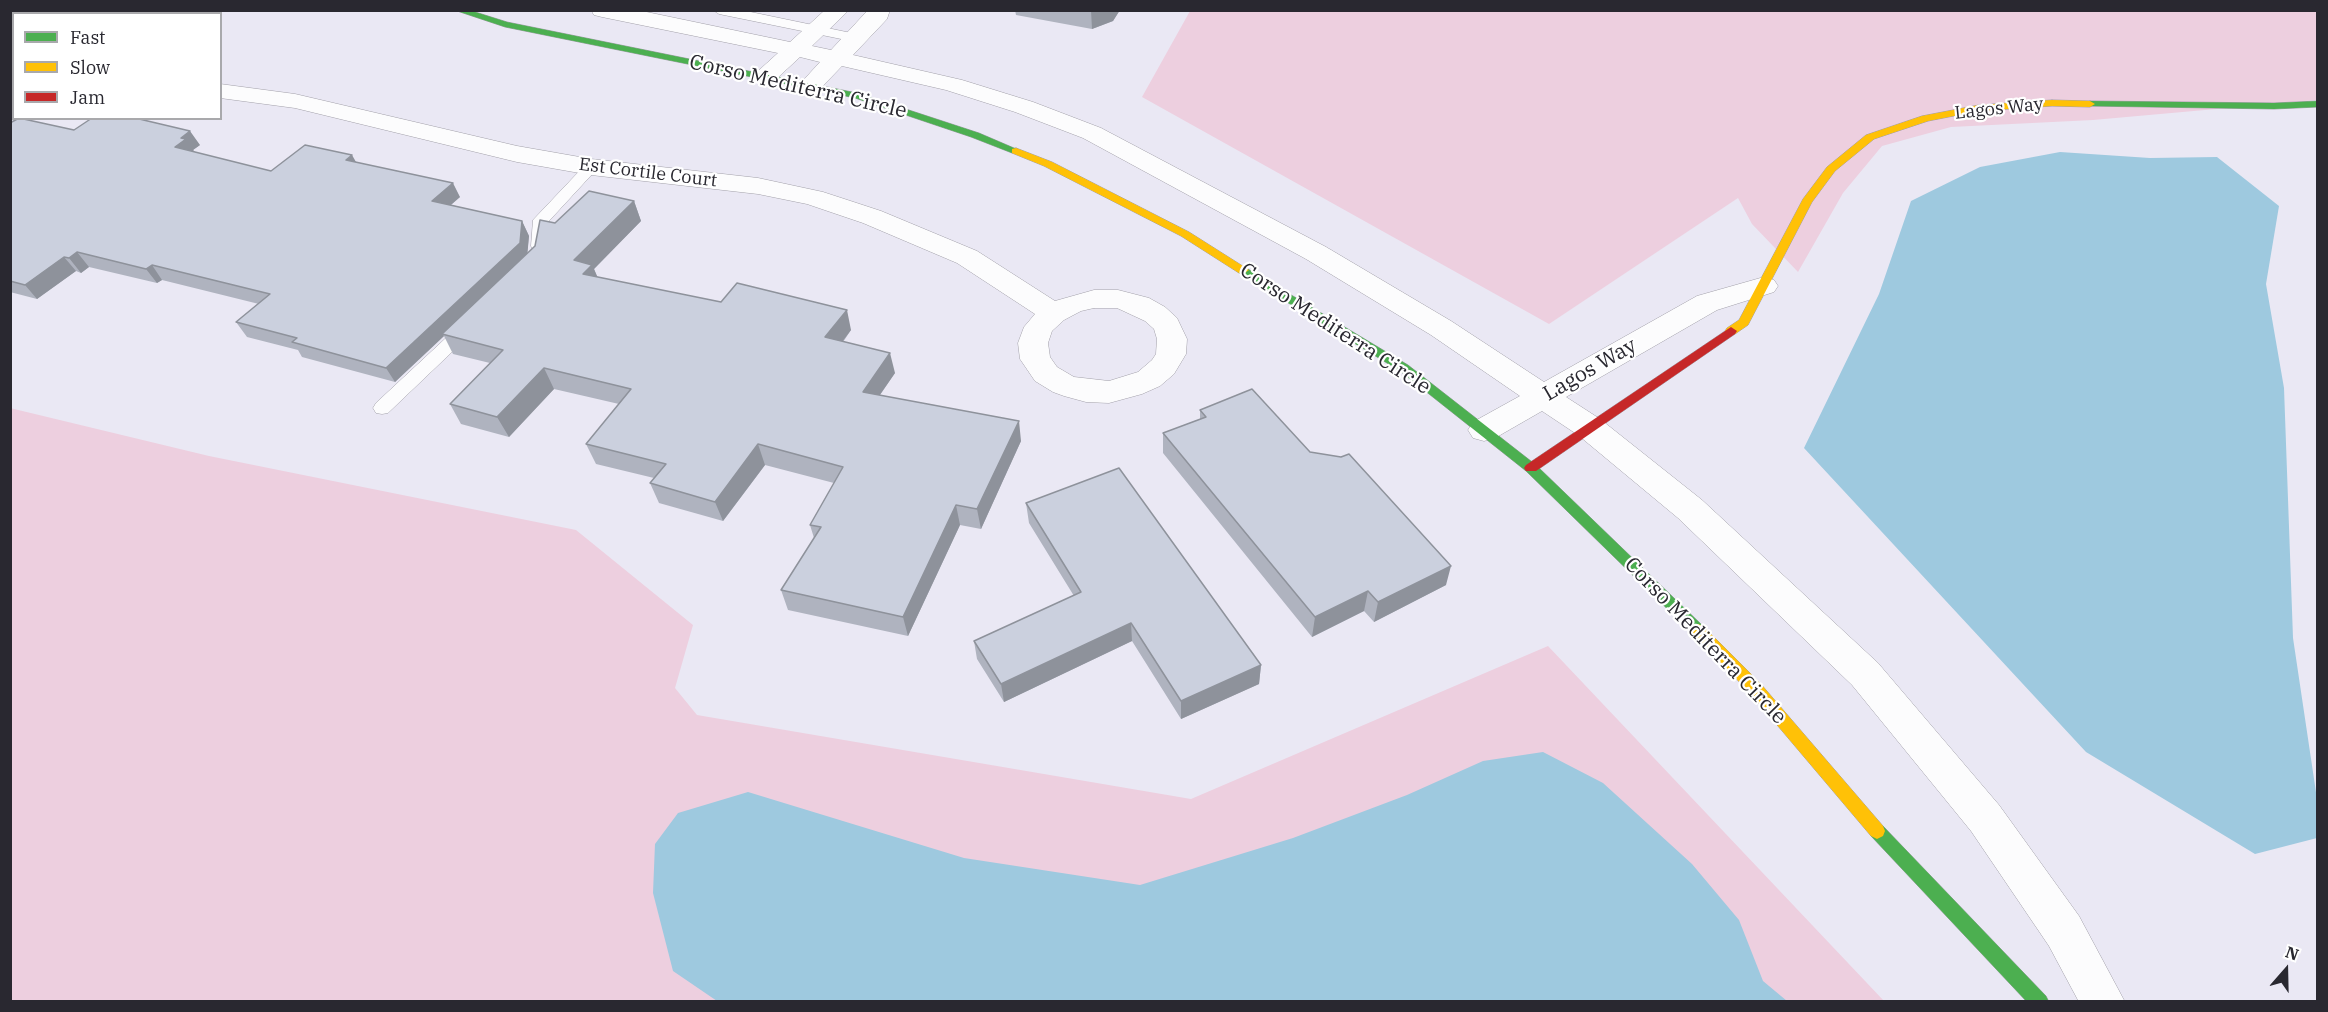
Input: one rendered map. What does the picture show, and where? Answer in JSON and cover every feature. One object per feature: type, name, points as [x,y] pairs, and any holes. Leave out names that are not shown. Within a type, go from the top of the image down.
[{"type":"street","name":"Corso Mediterra Circle","points":[[458,10],[505,24],[857,96],[918,115],[1048,164],[1185,234],[1385,356],[1404,368],[1531,468],[1665,595],[1755,688],[1881,836],[2040,1002]]},
{"type":"street","name":"Corso Mediterra Circle","points":[[602,10],[846,48],[1024,107],[1092,133],[1177,177],[1316,253],[1441,328],[1589,427],[1690,509],[1865,674],[1985,818],[2064,932],[2103,1002]]},
{"type":"street","points":[[765,77],[838,10]]},
{"type":"street","points":[[810,86],[879,14],[879,10]]},
{"type":"street","name":"Est Cortile Court","points":[[222,91],[295,101],[517,154],[591,167],[758,186],[814,198],[893,225],[967,257],[1054,313]]},
{"type":"street","name":"Lagos Way","points":[[1531,468],[1744,322],[1807,201],[1832,169],[1870,137],[1926,118],[1979,108],[2052,103],[2274,106],[2318,104]]},
{"type":"street","name":"Lagos Way","points":[[1484,430],[1707,303],[1764,286]]},
{"type":"lane","points":[[719,10],[806,40]]},
{"type":"lane","points":[[537,261],[541,220],[591,167]]},
{"type":"lane","points":[[382,408],[477,318]]},
{"type":"shaded area","points":[[1190,11],[2317,11],[2317,100],[2093,120],[1951,127],[1882,146],[1843,193],[1798,272],[1752,224],[1738,198],[1549,324],[1142,97]]},
{"type":"shaded area","points":[[10,408],[209,456],[576,530],[693,625],[675,688],[697,715],[1191,799],[1548,646],[1884,1001],[11,1001]]},
{"type":"water","points":[[2060,152],[2150,158],[2217,157],[2279,206],[2266,284],[2284,388],[2293,638],[2317,799],[2317,838],[2255,854],[2086,752],[1804,448],[1879,294],[1911,201],[1980,167]]},
{"type":"water","points":[[1543,752],[1603,783],[1692,864],[1739,920],[1763,981],[1787,1001],[717,1001],[673,971],[653,893],[655,844],[678,813],[748,792],[964,858],[1140,885],[1293,838],[1407,795],[1483,761]]},
{"type":"building","points":[[15,120],[28,120],[74,130],[89,120],[143,120],[190,131],[181,138],[186,139],[175,147],[271,171],[305,145],[352,155],[346,160],[453,183],[432,201],[522,221],[520,243],[386,368],[292,342],[297,338],[236,322],[270,294],[152,265],[146,269],[77,252],[69,258],[64,257],[25,285],[10,281],[10,123]]},
{"type":"building","points":[[589,191],[634,201],[574,260],[592,265],[583,274],[721,302],[737,283],[847,310],[825,337],[890,353],[863,392],[1019,421],[977,509],[956,505],[903,617],[781,590],[821,527],[810,525],[843,467],[758,444],[715,502],[650,483],[666,464],[586,444],[631,389],[544,368],[497,417],[450,404],[503,350],[442,334],[535,246],[540,220],[555,223]]},
{"type":"building","points":[[1252,389],[1310,452],[1341,457],[1349,454],[1451,566],[1378,602],[1368,591],[1315,617],[1163,433],[1206,417],[1200,410]]},
{"type":"building","points":[[1119,468],[1261,665],[1181,701],[1131,623],[1001,684],[974,641],[1081,592],[1026,503]]},
{"type":"traffic: fast","points":[[458,10],[505,24],[857,96],[1016,151]]},
{"type":"traffic: fast","points":[[2090,104],[2274,106],[2318,104]]},
{"type":"traffic: fast","points":[[1243,270],[1404,368],[1531,468],[1698,630]]},
{"type":"traffic: fast","points":[[1877,831],[2040,1002]]},
{"type":"traffic: slow","points":[[1731,331],[1744,322],[1807,201],[1831,169],[1870,137],[1926,118],[1979,108],[2052,103],[2090,104]]},
{"type":"traffic: slow","points":[[1016,151],[1048,164],[1185,234],[1243,270]]},
{"type":"traffic: slow","points":[[1698,630],[1755,688],[1877,831]]},
{"type":"traffic: jam","points":[[1531,468],[1731,331]]}]
